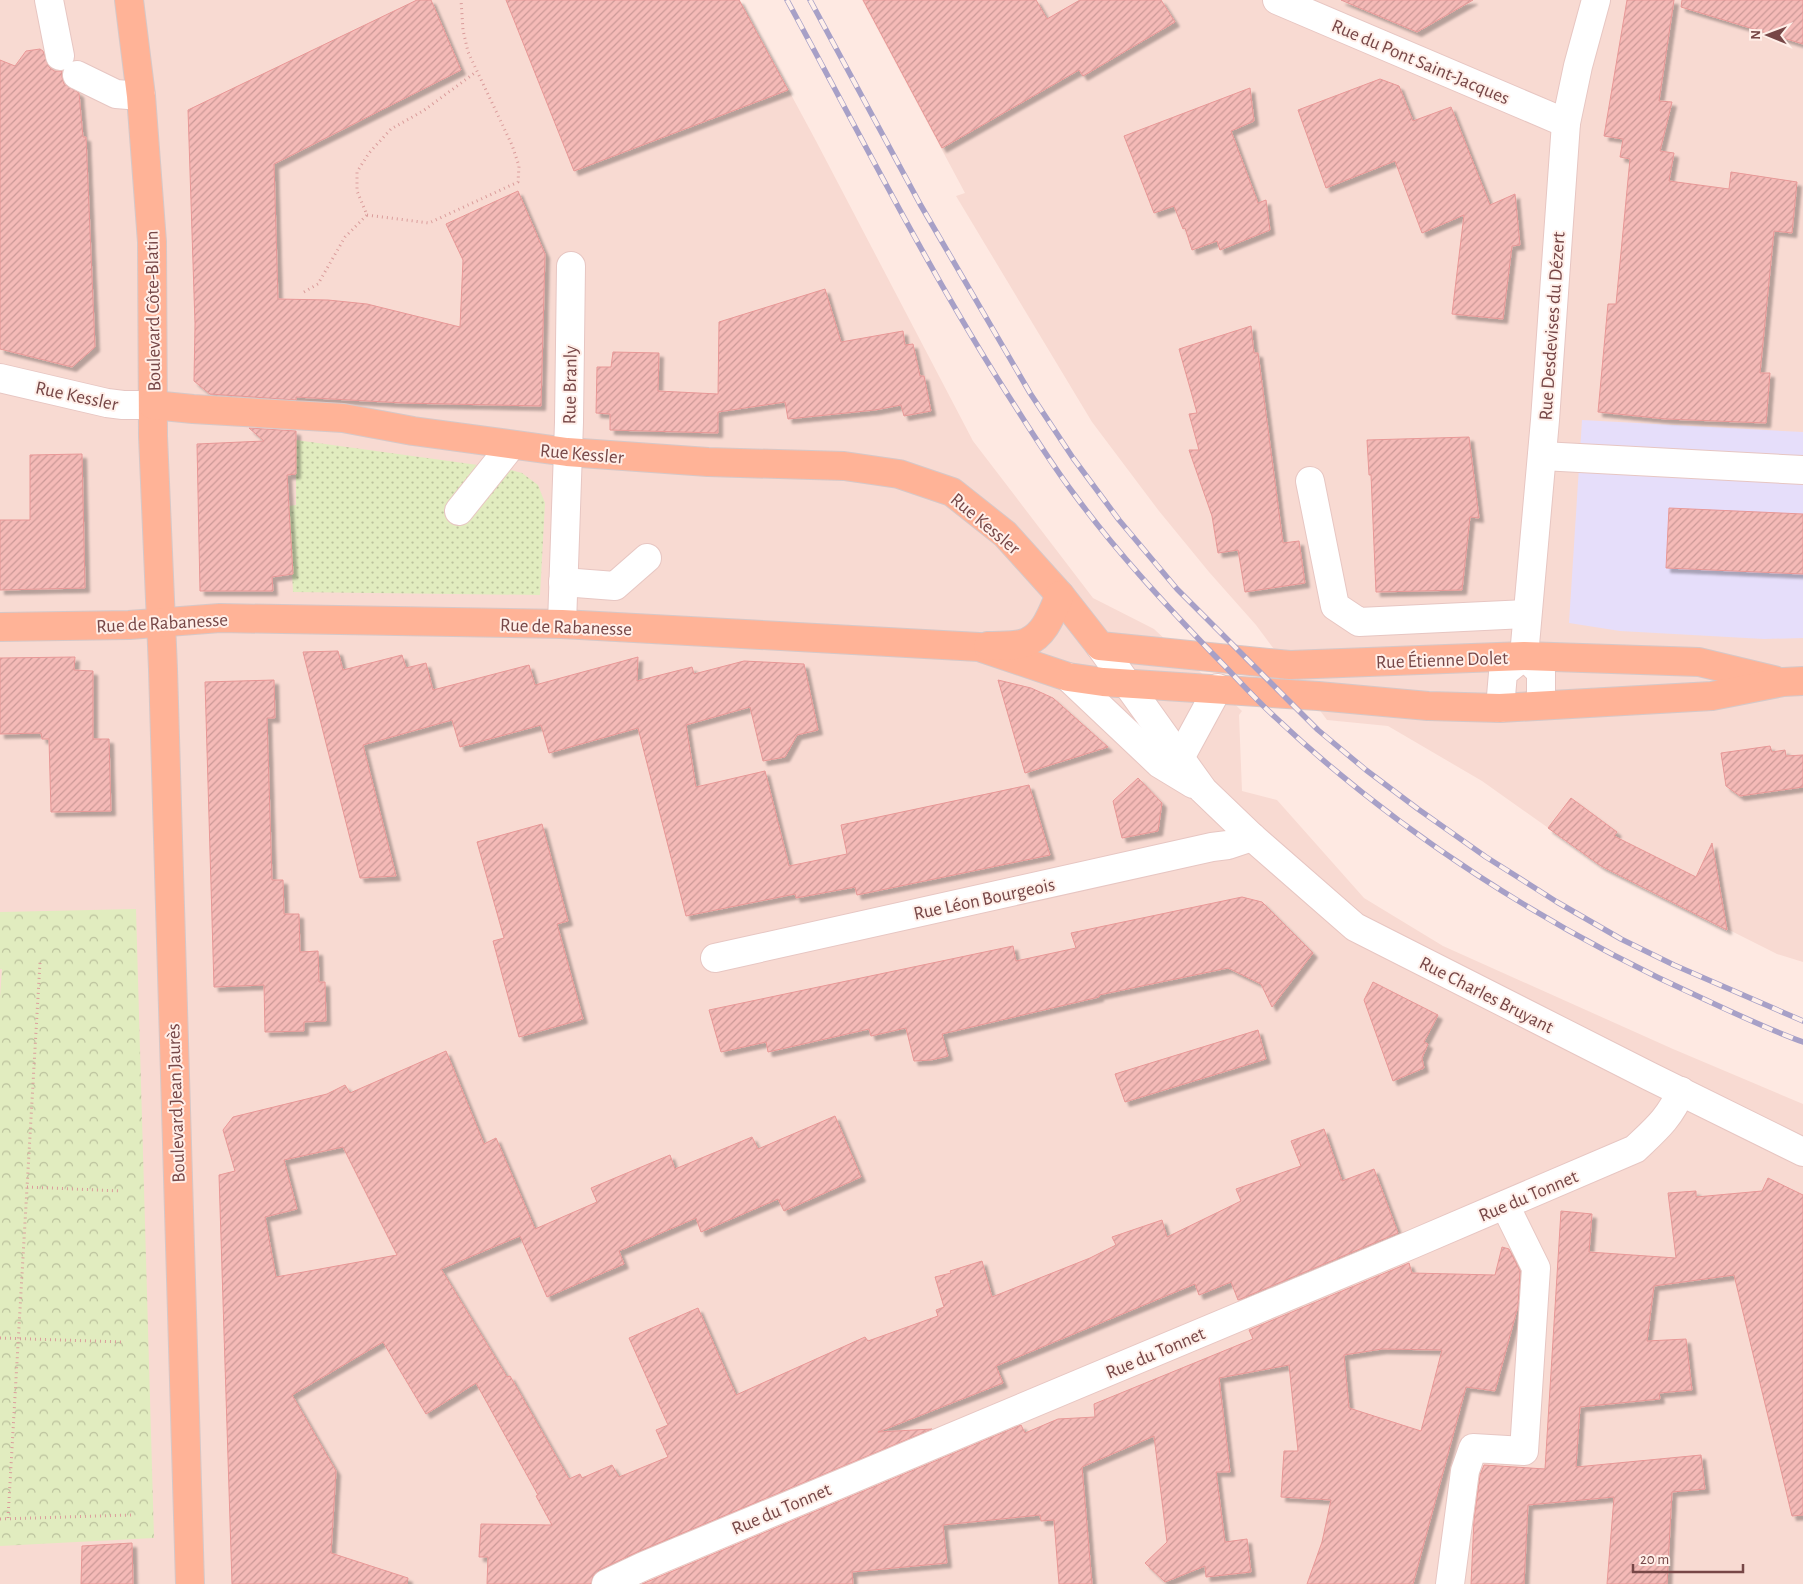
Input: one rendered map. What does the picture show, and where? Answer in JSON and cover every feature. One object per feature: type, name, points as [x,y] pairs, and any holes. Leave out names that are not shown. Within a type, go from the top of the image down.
[{"type":"main road","name":"Boulevard Côte-Blatin","points":[[129,0],[142,96],[152,242],[156,532],[161,622]]},
{"type":"main road","name":"Rue Kessler","points":[[153,405],[343,418],[511,446],[567,452],[708,462],[844,466],[899,474],[952,492],[1004,534],[1060,594],[1110,671]]},
{"type":"main road","points":[[979,647],[1026,643],[1038,635],[1047,623],[1060,594]]},
{"type":"main road","name":"Rue de Rabanesse","points":[[0,627],[128,625],[220,618],[562,624],[979,647],[1068,678],[1110,671]]},
{"type":"main road","name":"Boulevard Jean Jaurès","points":[[161,622],[190,1584]]},
{"type":"main road","name":"Rue Étienne Dolet","points":[[1110,671],[1290,666],[1524,656],[1699,662],[1793,681]]},
{"type":"main road","name":"Rue Étienne Dolet","points":[[1110,671],[1218,688],[1428,706],[1500,708],[1712,696],[1793,681]]},
{"type":"street","points":[[49,0],[69,65],[116,94],[142,96]]},
{"type":"street","name":"Rue du Pont Saint-Jacques","points":[[1277,0],[1566,123]]},
{"type":"street","name":"Rue Desdevises du Dézert","points":[[1524,656],[1542,456],[1566,123],[1578,66],[1596,0]]},
{"type":"street","name":"Rue Branly","points":[[562,624],[571,266]]},
{"type":"street","name":"Rue Kessler","points":[[0,378],[107,403],[153,405]]},
{"type":"street","points":[[459,511],[511,446]]},
{"type":"street","points":[[1542,456],[1803,470]]},
{"type":"street","points":[[1310,481],[1335,606],[1359,622],[1527,614]]},
{"type":"street","points":[[563,582],[615,586],[647,558]]},
{"type":"street","points":[[1500,708],[1503,673],[1524,656],[1540,672],[1541,705]]},
{"type":"street","name":"Rue Charles Bruyant","points":[[1110,671],[1180,758],[1203,790],[1252,837],[1355,927],[1640,1072],[1803,1152]]},
{"type":"street","name":"Rue Charles Bruyant","points":[[1110,671],[1160,764],[1203,790]]},
{"type":"street","points":[[1180,758],[1218,688]]},
{"type":"street","name":"Rue Léon Bourgeois","points":[[715,958],[1228,846],[1252,837]]},
{"type":"street","name":"Rue du Tonnet","points":[[606,1584],[680,1551],[1635,1149],[1660,1125],[1674,1108],[1681,1091]]},
{"type":"street","points":[[1450,1584],[1465,1471],[1473,1448],[1524,1451],[1536,1268],[1505,1205]]},
{"type":"path","points":[[304,292],[318,284],[345,236],[368,216],[429,223],[518,182],[519,166],[512,146],[468,52],[463,30],[460,0]]},
{"type":"path","points":[[368,216],[357,191],[357,172],[369,153],[391,129],[423,111],[476,72]]},
{"type":"path","points":[[8,1518],[40,962]]},
{"type":"path","points":[[27,1187],[121,1190]]},
{"type":"path","points":[[0,1338],[123,1342]]},
{"type":"path","points":[[0,1519],[131,1515]]},
{"type":"shaded area","points":[[0,0],[740,0],[973,441],[1093,598],[1154,629],[1242,711],[1239,715],[1242,791],[1277,800],[1364,898],[1443,946],[1673,1049],[1803,1104],[1803,1584],[0,1584]]},
{"type":"shaded area","points":[[862,0],[1803,0],[1803,962],[1777,954],[1602,866],[1482,781],[1388,726],[1327,720],[1256,625],[1159,511],[1092,422],[956,196],[965,193]]},
{"type":"shaded area","points":[[1582,420],[1803,432],[1803,638],[1764,639],[1620,631],[1569,623]]},
{"type":"green space","points":[[296,440],[507,469],[522,473],[538,485],[545,503],[540,595],[293,592],[289,506],[296,505]]},
{"type":"green space","points":[[136,909],[154,1538],[0,1546],[0,997],[2,969],[0,969],[0,912]]},
{"type":"building","points":[[417,0],[431,0],[461,70],[274,164],[278,299],[328,300],[367,304],[460,327],[463,260],[446,224],[518,191],[545,254],[541,406],[403,403],[296,397],[296,400],[210,394],[194,381],[195,324],[188,110]]},
{"type":"building","points":[[506,0],[739,0],[788,90],[574,171]]},
{"type":"building","points":[[863,0],[1036,0],[1047,19],[1080,0],[1161,0],[1175,22],[1083,76],[1079,70],[942,148]]},
{"type":"building","points":[[1341,0],[1473,0],[1417,32]]},
{"type":"building","points":[[1627,0],[1674,0],[1659,101],[1672,102],[1660,151],[1674,153],[1669,181],[1729,189],[1731,172],[1797,182],[1792,233],[1774,231],[1760,373],[1770,373],[1766,423],[1666,419],[1598,412],[1608,304],[1616,304],[1630,159],[1620,157],[1623,139],[1604,136]]},
{"type":"building","points":[[1682,0],[1803,0],[1803,44],[1681,7]]},
{"type":"building","points":[[40,49],[43,51],[49,67],[54,71],[62,71],[64,84],[79,93],[83,137],[86,137],[95,347],[72,367],[0,349],[0,60],[15,66],[26,51]]},
{"type":"building","points":[[1380,79],[1399,86],[1413,121],[1451,107],[1490,205],[1515,194],[1520,245],[1512,246],[1503,319],[1452,314],[1464,215],[1422,233],[1395,161],[1326,188],[1298,110]]},
{"type":"building","points":[[1250,88],[1254,121],[1231,131],[1258,203],[1266,200],[1270,230],[1220,250],[1217,241],[1192,250],[1185,228],[1183,229],[1174,206],[1154,213],[1124,136]]},
{"type":"building","points":[[825,289],[841,342],[903,331],[905,345],[913,344],[920,376],[924,376],[931,411],[904,416],[901,405],[875,410],[788,419],[785,402],[718,412],[718,433],[610,430],[610,414],[596,413],[597,367],[611,367],[613,352],[659,353],[658,391],[718,394],[719,322]]},
{"type":"building","points":[[1251,326],[1254,353],[1258,353],[1283,543],[1299,541],[1305,583],[1245,592],[1238,550],[1218,553],[1212,516],[1189,450],[1199,450],[1189,414],[1197,413],[1179,349]]},
{"type":"building","points":[[249,428],[296,431],[296,474],[287,475],[293,574],[272,577],[273,591],[200,591],[197,444],[264,441]]},
{"type":"building","points":[[1469,437],[1479,518],[1470,517],[1462,590],[1376,592],[1371,475],[1369,475],[1367,440]]},
{"type":"building","points":[[82,454],[85,588],[0,590],[0,520],[30,520],[30,455]]},
{"type":"building","points":[[1669,508],[1803,514],[1803,574],[1666,568]]},
{"type":"building","points":[[338,651],[343,670],[402,655],[406,668],[426,663],[433,690],[529,665],[535,685],[638,657],[637,681],[692,667],[694,674],[744,661],[804,664],[818,730],[797,735],[785,757],[763,761],[750,707],[686,725],[696,787],[765,771],[789,866],[847,854],[841,825],[1029,785],[1050,855],[857,895],[855,887],[796,898],[795,894],[686,916],[638,728],[549,753],[541,725],[460,747],[452,720],[363,745],[396,876],[360,878],[303,652]]},
{"type":"building","points":[[75,657],[74,670],[93,671],[93,739],[109,739],[111,811],[51,812],[49,739],[42,739],[41,733],[0,734],[0,658]]},
{"type":"building","points":[[274,680],[275,718],[267,718],[272,880],[283,880],[284,914],[299,914],[300,952],[318,951],[319,982],[325,982],[326,1021],[304,1022],[304,1031],[265,1032],[264,985],[214,987],[205,682]]},
{"type":"building","points":[[998,680],[1031,688],[1053,698],[1108,747],[1025,773]]},
{"type":"building","points":[[1770,746],[1772,752],[1785,750],[1786,756],[1803,755],[1803,787],[1740,796],[1726,786],[1721,753]]},
{"type":"building","points":[[1138,778],[1162,803],[1158,831],[1122,838],[1113,801]]},
{"type":"building","points":[[1571,798],[1617,832],[1614,836],[1696,877],[1712,843],[1727,930],[1601,866],[1548,828]]},
{"type":"building","points":[[542,824],[568,921],[557,924],[583,1019],[519,1037],[493,941],[504,938],[477,842]]},
{"type":"building","points":[[1242,897],[1262,902],[1313,953],[1272,1007],[1261,984],[1228,968],[1099,995],[1099,997],[942,1034],[948,1056],[914,1061],[906,1028],[871,1036],[869,1029],[768,1052],[766,1042],[721,1052],[709,1010],[1013,946],[1016,961],[1076,948],[1071,933]]},
{"type":"building","points":[[1373,982],[1438,1015],[1424,1042],[1428,1044],[1422,1058],[1424,1068],[1393,1081],[1364,1000]]},
{"type":"building","points":[[1258,1030],[1266,1059],[1125,1102],[1115,1074]]},
{"type":"building","points":[[446,1051],[484,1144],[496,1138],[535,1229],[597,1202],[591,1188],[670,1155],[675,1169],[752,1137],[758,1149],[835,1116],[861,1177],[784,1211],[778,1199],[701,1232],[696,1218],[619,1251],[624,1264],[547,1297],[520,1236],[441,1269],[507,1377],[510,1376],[569,1479],[580,1474],[582,1478],[612,1465],[619,1477],[668,1457],[656,1430],[668,1425],[629,1338],[698,1308],[736,1395],[865,1337],[868,1341],[938,1316],[936,1310],[944,1307],[935,1277],[951,1273],[950,1271],[982,1261],[992,1297],[1090,1258],[1116,1245],[1112,1237],[1162,1220],[1167,1237],[1241,1201],[1236,1189],[1301,1166],[1291,1141],[1324,1129],[1342,1181],[1374,1169],[1398,1233],[1238,1300],[1231,1282],[1199,1295],[1195,1284],[996,1366],[1003,1383],[878,1432],[932,1429],[637,1552],[599,1570],[593,1576],[591,1584],[487,1584],[488,1557],[479,1557],[481,1524],[552,1525],[536,1496],[538,1495],[476,1383],[426,1414],[383,1342],[292,1395],[336,1471],[331,1553],[408,1578],[407,1584],[232,1584],[219,1175],[235,1171],[223,1130],[233,1117],[327,1094],[345,1085],[350,1093]],"holes":[[[343,1147],[397,1255],[276,1277],[265,1217],[297,1209],[284,1160]]]},
{"type":"building","points":[[1768,1178],[1803,1195],[1803,1515],[1792,1516],[1734,1275],[1654,1286],[1647,1341],[1686,1339],[1692,1390],[1659,1393],[1660,1399],[1580,1407],[1576,1467],[1701,1455],[1705,1489],[1672,1492],[1667,1584],[1607,1584],[1614,1497],[1528,1505],[1524,1584],[1471,1584],[1474,1519],[1480,1475],[1484,1465],[1545,1469],[1561,1211],[1592,1214],[1589,1252],[1676,1258],[1668,1193],[1696,1191],[1696,1197],[1762,1191]]},
{"type":"building","points":[[1502,1247],[1509,1249],[1520,1271],[1518,1306],[1495,1391],[1466,1387],[1413,1584],[1307,1584],[1322,1542],[1331,1500],[1281,1497],[1284,1451],[1298,1451],[1289,1365],[1219,1378],[1230,1472],[1216,1472],[1225,1542],[1247,1539],[1251,1572],[1206,1577],[1205,1566],[1165,1582],[1145,1563],[1167,1542],[1154,1436],[1082,1467],[1092,1584],[1059,1584],[1054,1520],[1041,1521],[1040,1515],[943,1525],[947,1563],[852,1572],[853,1584],[642,1584],[1021,1425],[1025,1433],[1058,1419],[1095,1417],[1094,1404],[1253,1339],[1249,1330],[1409,1263],[1412,1273],[1495,1275]],"holes":[[[1382,1349],[1442,1350],[1421,1431],[1349,1408],[1344,1355]]]},
{"type":"building","points":[[132,1543],[133,1584],[81,1584],[82,1546]]},
{"type":"railway","points":[[787,0],[954,307],[1051,462],[1090,515],[1140,575],[1251,693],[1323,760],[1373,801],[1425,840],[1534,911],[1648,973],[1742,1017],[1803,1042]]},
{"type":"railway","points":[[810,0],[920,204],[1030,393],[1073,458],[1119,520],[1177,589],[1318,730],[1366,770],[1486,857],[1557,902],[1621,939],[1674,965],[1803,1021]]}]
